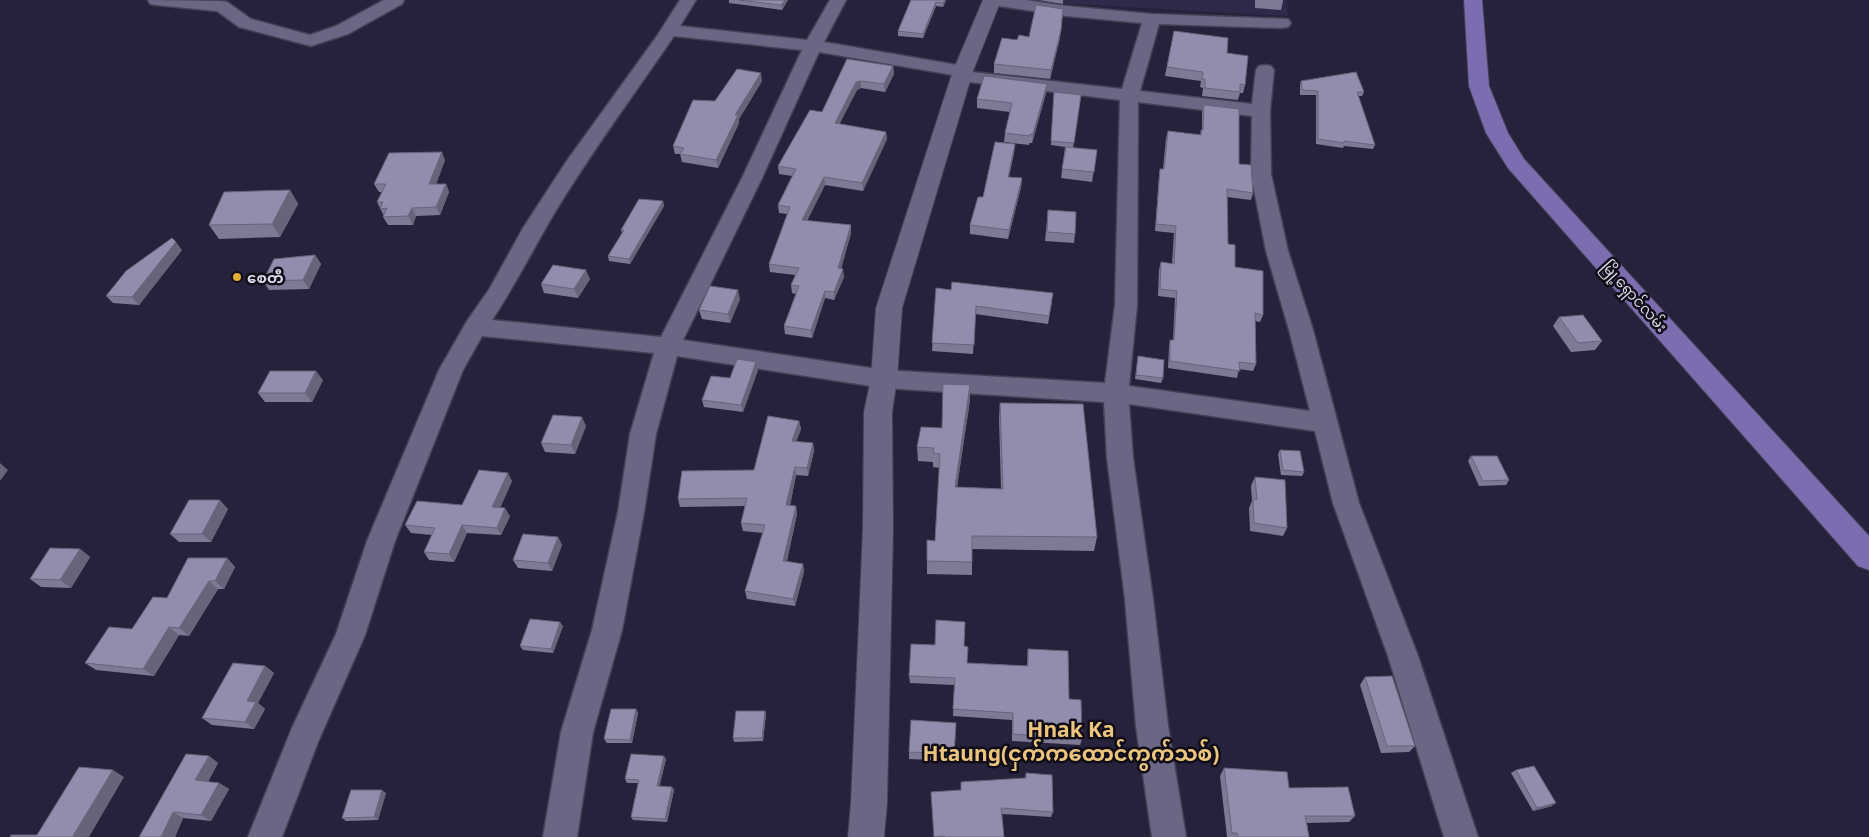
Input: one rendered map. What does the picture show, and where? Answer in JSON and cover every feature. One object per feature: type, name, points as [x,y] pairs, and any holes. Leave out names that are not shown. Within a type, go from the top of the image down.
[{"type":"main road","points":[[866,837],[878,538],[878,412],[884,379],[889,308],[962,74],[992,0]]},
{"type":"main road","name":"မြို့ရှောင်လမ်း","points":[[1473,0],[1479,86],[1497,133],[1516,162],[1869,557]]},
{"type":"street","points":[[156,0],[221,6],[245,23],[312,41],[342,30],[396,0]]},
{"type":"street","points":[[265,837],[303,738],[350,635],[381,541],[447,379],[475,327],[499,292],[534,228],[576,162],[653,52],[666,37],[668,30],[688,0]]},
{"type":"street","points":[[560,837],[577,732],[607,630],[631,512],[643,434],[668,346],[752,178],[813,46],[838,0]]},
{"type":"street","points":[[992,0],[1066,11],[1152,19],[1282,23]]},
{"type":"street","points":[[1152,19],[1129,97],[1126,305],[1116,393],[1120,458],[1139,599],[1152,726],[1169,837]]},
{"type":"street","points":[[668,30],[813,46],[962,74],[1129,97],[1261,111]]},
{"type":"street","points":[[1265,70],[1261,111],[1261,174],[1277,252],[1301,330],[1346,503],[1403,656],[1460,837]]},
{"type":"street","points":[[475,327],[668,346],[884,379],[1116,393],[1326,423]]},
{"type":"shaded area","points":[[1287,0],[1288,16],[1022,1]]},
{"type":"building","points":[[739,0],[785,0],[781,5]]},
{"type":"building","points":[[911,0],[945,0],[943,3],[936,2],[923,34],[898,31]]},
{"type":"building","points":[[1036,5],[1063,9],[1061,30],[1051,70],[994,64],[1002,38],[1017,40],[1019,35],[1029,37]]},
{"type":"building","points":[[1174,31],[1228,38],[1227,53],[1248,56],[1245,85],[1240,84],[1240,92],[1205,88],[1205,79],[1202,79],[1203,72],[1167,67]]},
{"type":"building","points":[[847,59],[893,66],[884,84],[856,82],[835,123],[886,132],[862,183],[824,177],[802,220],[851,225],[838,268],[843,269],[834,292],[825,291],[811,330],[784,326],[799,286],[791,285],[799,268],[769,264],[790,207],[778,205],[796,169],[778,166],[810,110],[822,112]]},
{"type":"building","points":[[737,69],[761,73],[735,115],[738,115],[716,160],[680,154],[684,148],[673,146],[693,100],[715,101]]},
{"type":"building","points":[[1356,72],[1364,92],[1357,92],[1375,145],[1318,139],[1318,91],[1302,90],[1301,81]]},
{"type":"building","points":[[984,76],[1047,84],[1033,134],[1030,134],[1030,136],[1005,133],[1012,103],[977,99]]},
{"type":"building","points":[[1054,92],[1081,95],[1074,143],[1051,141]]},
{"type":"building","points":[[1204,105],[1239,109],[1239,164],[1251,165],[1253,193],[1227,189],[1228,244],[1235,245],[1235,267],[1263,271],[1263,315],[1255,313],[1256,364],[1239,362],[1240,371],[1170,361],[1170,340],[1174,340],[1177,291],[1160,289],[1161,262],[1174,264],[1176,226],[1156,224],[1160,169],[1164,169],[1168,131],[1201,135]]},
{"type":"building","points":[[995,142],[1015,144],[1008,177],[1022,178],[1009,230],[970,225],[978,197],[983,197]]},
{"type":"building","points":[[1066,147],[1097,150],[1094,172],[1062,169]]},
{"type":"building","points":[[442,152],[429,184],[446,184],[436,207],[412,208],[408,216],[383,217],[387,208],[380,209],[383,202],[377,202],[386,184],[374,184],[389,153]]},
{"type":"building","points":[[290,190],[272,224],[209,225],[224,192]]},
{"type":"building","points":[[639,199],[663,201],[629,259],[608,256],[624,230],[621,230]]},
{"type":"building","points":[[1048,210],[1076,212],[1075,234],[1047,232]]},
{"type":"building","points":[[172,238],[176,242],[132,297],[106,296],[126,271]]},
{"type":"building","points":[[315,255],[303,280],[263,281],[274,259]]},
{"type":"building","points":[[553,265],[586,270],[574,289],[541,284]]},
{"type":"building","points":[[952,282],[1053,293],[1049,316],[976,306],[974,345],[932,343],[936,288],[951,290]]},
{"type":"building","points":[[710,286],[738,290],[728,314],[699,310]]},
{"type":"building","points":[[1583,315],[1602,341],[1578,343],[1559,317]]},
{"type":"building","points":[[1138,356],[1164,360],[1163,378],[1136,375]]},
{"type":"building","points":[[737,359],[756,362],[741,405],[702,400],[711,376],[730,378]]},
{"type":"building","points":[[270,371],[316,371],[305,393],[258,393]]},
{"type":"building","points":[[943,384],[970,385],[955,487],[1003,489],[1000,403],[1083,404],[1097,537],[972,536],[972,562],[927,561],[927,540],[935,541],[940,454],[933,453],[934,448],[917,447],[921,427],[942,428]]},
{"type":"building","points":[[553,415],[582,417],[571,445],[541,443]]},
{"type":"building","points":[[768,416],[799,421],[792,441],[813,443],[807,468],[795,467],[786,505],[796,506],[783,561],[803,564],[793,599],[745,591],[765,525],[741,523],[747,498],[678,499],[682,471],[754,470]]},
{"type":"building","points":[[1280,450],[1300,451],[1304,472],[1283,470]]},
{"type":"building","points":[[1471,456],[1497,456],[1509,480],[1483,481]]},
{"type":"building","points":[[479,470],[508,473],[492,507],[505,508],[497,528],[462,525],[449,554],[424,552],[435,528],[405,525],[417,501],[462,505]]},
{"type":"building","points":[[1255,477],[1285,480],[1287,528],[1254,523],[1253,499],[1257,500]]},
{"type":"building","points":[[189,500],[220,500],[202,534],[170,534]]},
{"type":"building","points":[[523,534],[558,537],[548,563],[513,560]]},
{"type":"building","points":[[50,548],[80,549],[60,580],[30,579]]},
{"type":"building","points":[[188,558],[227,558],[215,581],[209,581],[179,628],[169,627],[143,669],[85,663],[109,627],[132,629],[153,597],[167,598]]},
{"type":"building","points":[[530,619],[560,622],[551,649],[520,646]]},
{"type":"building","points":[[936,620],[965,622],[964,646],[968,647],[967,663],[1028,666],[1028,649],[1068,651],[1069,699],[1081,700],[1082,739],[1013,734],[1013,713],[953,709],[955,678],[909,676],[911,644],[935,645]]},
{"type":"building","points":[[233,663],[265,666],[247,701],[256,702],[245,722],[202,718]]},
{"type":"building","points":[[1392,676],[1415,746],[1387,746],[1365,677]]},
{"type":"building","points":[[611,709],[636,709],[630,740],[604,739]]},
{"type":"building","points":[[736,711],[765,711],[762,738],[733,738]]},
{"type":"building","points":[[911,720],[956,723],[954,754],[909,752]]},
{"type":"building","points":[[186,754],[209,756],[195,780],[219,783],[201,815],[173,812],[161,837],[139,837]]},
{"type":"building","points":[[631,754],[664,756],[657,786],[672,787],[665,819],[631,817],[639,780],[625,779]]},
{"type":"building","points":[[1534,766],[1556,803],[1537,808],[1516,770]]},
{"type":"building","points":[[79,767],[113,770],[73,836],[85,837],[10,837],[11,835],[37,835]]},
{"type":"building","points":[[1224,768],[1287,772],[1289,788],[1348,787],[1355,816],[1305,816],[1309,837],[1238,837],[1237,833],[1232,833]]},
{"type":"building","points":[[1026,773],[1052,775],[1053,812],[1001,808],[1004,837],[934,837],[931,792],[961,790],[961,782],[1026,778]]},
{"type":"building","points":[[351,790],[382,790],[374,817],[342,818]]},
{"type":"place","name":"စေတီ","points":[[237,277]]},
{"type":"district","name":"Hnak Ka Htaung(ငှက်ကထောင်ကွက်သစ်)","points":[[1071,741]]}]
